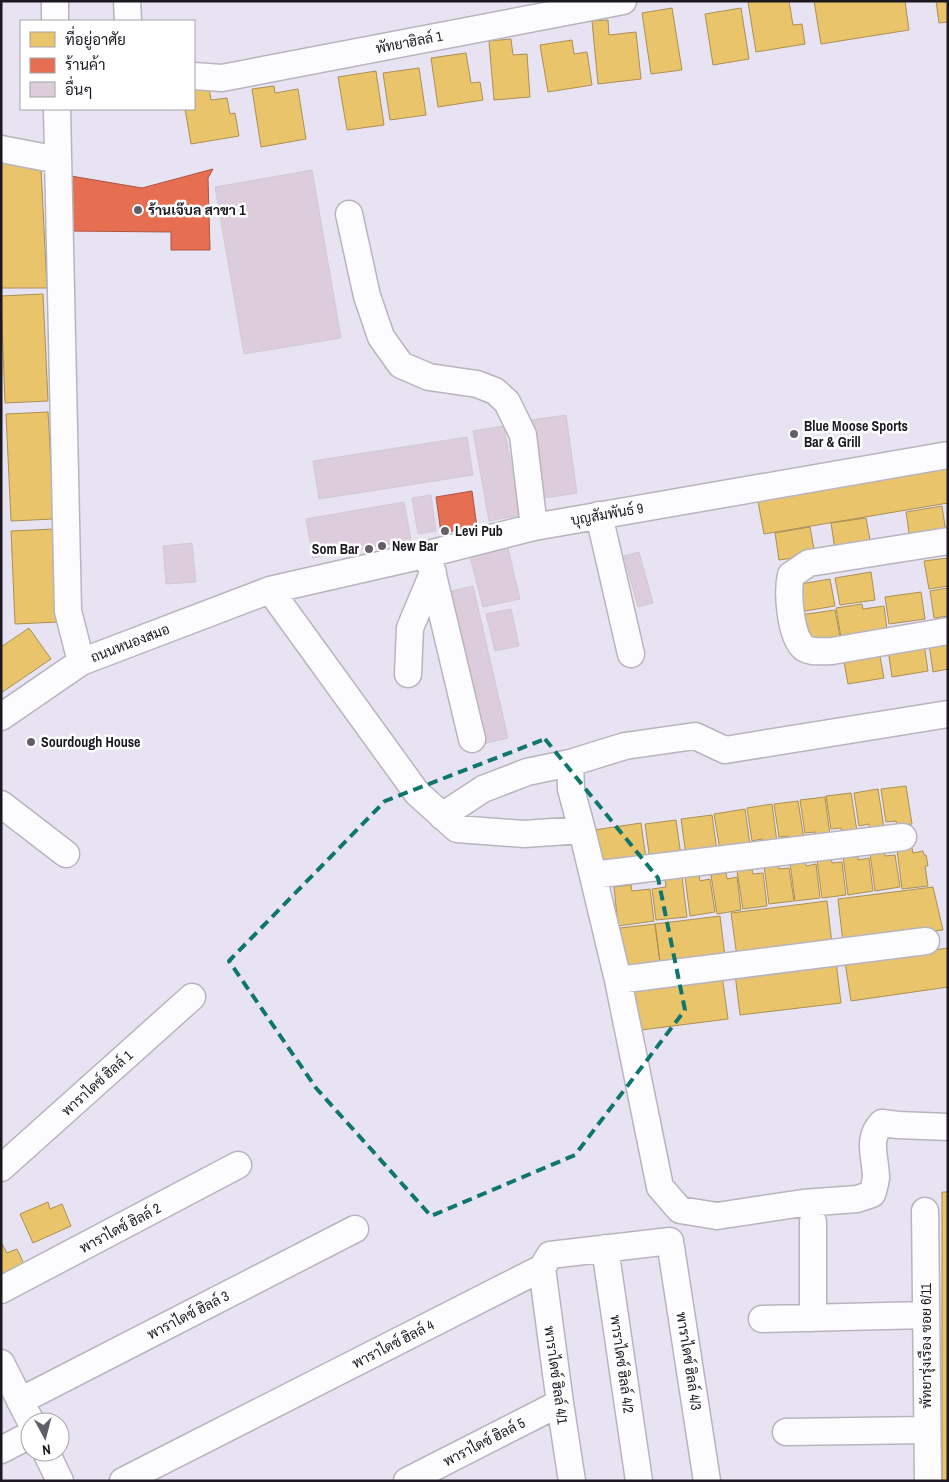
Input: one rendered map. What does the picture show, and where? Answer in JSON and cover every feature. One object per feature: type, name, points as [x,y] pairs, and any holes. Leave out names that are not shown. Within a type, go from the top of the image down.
[{"type":"street","points":[[54,1],[55,20]]},
{"type":"street","points":[[128,1],[128,20]]},
{"type":"street","name":"พัทยาฮิลล์ 1","points":[[195,76],[222,78],[623,1]]},
{"type":"street","points":[[57,110],[68,611],[81,662]]},
{"type":"street","points":[[1,149],[58,160]]},
{"type":"street","points":[[349,214],[367,296],[381,337],[401,365],[429,377],[477,384],[495,391],[507,402],[523,435],[534,527]]},
{"type":"street","name":"บุญสัมพันธ์ 9","points":[[270,590],[430,563],[534,527],[948,455]]},
{"type":"street","points":[[599,515],[631,654]]},
{"type":"street","points":[[948,541],[809,563],[791,575],[789,584],[789,604],[796,636],[804,648],[813,651],[832,651],[948,631]]},
{"type":"street","points":[[408,674],[410,628],[430,563]]},
{"type":"street","points":[[430,563],[472,739]]},
{"type":"street","points":[[270,590],[417,793],[457,829],[524,834],[582,830]]},
{"type":"street","name":"ถนนหนองสมอ","points":[[1,717],[81,662],[270,590]]},
{"type":"street","points":[[442,816],[483,789],[527,772],[570,763],[625,746],[695,736],[725,750],[948,714]]},
{"type":"street","points":[[570,763],[571,789],[618,980],[660,1187],[680,1210],[717,1216],[803,1203],[857,1199],[872,1194],[876,1179],[873,1138],[876,1129],[882,1123],[948,1127]]},
{"type":"street","points":[[1,804],[66,854]]},
{"type":"street","points":[[593,875],[903,837]]},
{"type":"street","points":[[618,980],[926,941]]},
{"type":"street","name":"พาราไดซ์ ฮิลล์ 1","points":[[1,1168],[192,997]]},
{"type":"street","name":"พาราไดซ์ ฮิลล์ 2","points":[[1,1290],[238,1165]]},
{"type":"street","name":"พัทยารุ่งเรือง ซอย 6/11","points":[[925,1212],[928,1481]]},
{"type":"street","points":[[813,1222],[813,1318]]},
{"type":"street","name":"พาราไดซ์ ฮิลล์ 3","points":[[25,1411],[355,1229]]},
{"type":"street","name":"พาราไดซ์ ฮิลล์ 4","points":[[123,1481],[542,1268],[550,1255],[670,1241]]},
{"type":"street","name":"พาราไดซ์ ฮิลล์ 4/3","points":[[670,1241],[707,1481]]},
{"type":"street","name":"พาราไดซ์ ฮิลล์ 4/2","points":[[605,1248],[639,1481]]},
{"type":"street","name":"พาราไดซ์ ฮิลล์ 4/1","points":[[542,1268],[572,1481]]},
{"type":"street","points":[[762,1319],[926,1314]]},
{"type":"street","points":[[1,1363],[25,1411]]},
{"type":"street","name":"พาราไดซ์ ฮิลล์ 5","points":[[407,1481],[560,1404]]},
{"type":"street","points":[[786,1432],[927,1430]]},
{"type":"street","points":[[1,1450],[20,1441]]},
{"type":"street","points":[[51,1462],[60,1481]]},
{"type":"highlighted area","points":[[545,739],[658,878],[685,1010],[575,1155],[431,1216],[316,1088],[229,961],[385,801]]},
{"type":"building: ที่อยู่อาศัย","points":[[789,1],[793,25],[802,24],[805,44],[756,52],[748,2]]},
{"type":"building: ที่อยู่อาศัย","points":[[814,1],[905,1],[909,30],[821,44]]},
{"type":"building: ที่อยู่อาศัย","points":[[936,1],[948,1],[948,22],[939,23]]},
{"type":"building: ที่อยู่อาศัย","points":[[672,8],[682,70],[651,74],[642,13]]},
{"type":"building: ที่อยู่อาศัย","points":[[741,8],[749,59],[713,65],[705,14]]},
{"type":"building: ที่อยู่อาศัย","points":[[608,20],[609,35],[636,32],[641,79],[598,84],[592,21]]},
{"type":"building: ที่อยู่อาศัย","points":[[511,39],[513,55],[527,54],[530,97],[494,100],[489,41]]},
{"type":"building: ที่อยู่อาศัย","points":[[572,40],[574,54],[587,52],[592,85],[548,92],[540,45]]},
{"type":"building: ที่อยู่อาศัย","points":[[466,53],[471,83],[480,82],[483,100],[438,107],[431,58]]},
{"type":"building: ที่อยู่อาศัย","points":[[419,68],[426,115],[390,120],[383,73]]},
{"type":"building: ที่อยู่อาศัย","points":[[376,71],[384,125],[347,130],[338,77]]},
{"type":"building: ที่อยู่อาศัย","points":[[274,86],[275,93],[298,89],[306,139],[261,147],[252,89]]},
{"type":"building: ที่อยู่อาศัย","points":[[209,87],[211,100],[227,98],[230,114],[235,113],[239,136],[191,144],[185,110],[195,110],[195,89]]},
{"type":"building: ที่อยู่อาศัย","points":[[1,159],[41,168],[47,288],[1,288]]},
{"type":"building: ที่อยู่อาศัย","points":[[43,294],[48,401],[5,403],[1,296]]},
{"type":"building: ที่อยู่อาศัย","points":[[48,412],[54,519],[11,521],[6,414]]},
{"type":"building: ที่อยู่อาศัย","points":[[948,464],[948,503],[764,534],[757,496]]},
{"type":"building: ที่อยู่อาศัย","points":[[942,506],[946,533],[910,539],[906,512]]},
{"type":"building: ที่อยู่อาศัย","points":[[866,518],[871,545],[835,550],[831,523]]},
{"type":"building: ที่อยู่อาศัย","points":[[810,527],[815,555],[779,560],[775,533]]},
{"type":"building: ที่อยู่อาศัย","points":[[54,529],[58,622],[15,624],[11,531]]},
{"type":"building: ที่อยู่อาศัย","points":[[948,558],[948,586],[929,589],[924,561]]},
{"type":"building: ที่อยู่อาศัย","points":[[871,572],[875,600],[840,605],[835,578]]},
{"type":"building: ที่อยู่อาศัย","points":[[830,579],[835,606],[799,612],[795,585]]},
{"type":"building: ที่อยู่อาศัย","points":[[948,588],[948,616],[934,618],[930,591]]},
{"type":"building: ที่อยู่อาศัย","points":[[921,592],[925,619],[889,624],[885,597]]},
{"type":"building: ที่อยู่อาศัย","points":[[862,604],[863,609],[884,606],[887,629],[841,637],[836,608]]},
{"type":"building: ที่อยู่อาศัย","points":[[835,610],[840,637],[804,643],[800,615]]},
{"type":"building: ที่อยู่อาศัย","points":[[29,628],[51,659],[1,693],[1,647]]},
{"type":"building: ที่อยู่อาศัย","points":[[948,641],[948,669],[933,672],[929,644]]},
{"type":"building: ที่อยู่อาศัย","points":[[924,644],[928,671],[892,677],[888,650]]},
{"type":"building: ที่อยู่อาศัย","points":[[879,651],[884,678],[848,684],[843,656]]},
{"type":"building: ที่อยู่อาศัย","points":[[906,786],[912,824],[897,826],[896,821],[886,822],[881,789]]},
{"type":"building: ที่อยู่อาศัย","points":[[878,789],[884,828],[869,830],[869,824],[859,826],[854,793]]},
{"type":"building: ที่อยู่อาศัย","points":[[851,793],[857,831],[842,833],[841,828],[831,829],[826,796]]},
{"type":"building: ที่อยู่อาศัย","points":[[825,797],[830,835],[816,837],[815,832],[805,833],[800,800]]},
{"type":"building: ที่อยู่อาศัย","points":[[798,801],[804,839],[789,841],[789,836],[779,837],[774,804]]},
{"type":"building: ที่อยู่อาศัย","points":[[772,804],[777,842],[763,845],[762,839],[752,841],[747,808]]},
{"type":"building: ที่อยู่อาศัย","points":[[745,809],[750,845],[720,850],[714,814]]},
{"type":"building: ที่อยู่อาศัย","points":[[712,815],[717,851],[686,855],[681,819]]},
{"type":"building: ที่อยู่อาศัย","points":[[676,820],[681,856],[650,860],[645,824]]},
{"type":"building: ที่อยู่อาศัย","points":[[641,823],[646,859],[600,866],[594,830]]},
{"type":"building: ที่อยู่อาศัย","points":[[912,848],[913,853],[923,851],[924,855],[926,855],[928,866],[925,866],[928,886],[902,889],[897,850]]},
{"type":"building: ที่อยู่อาศัย","points":[[884,851],[885,856],[895,855],[900,887],[875,891],[870,853]]},
{"type":"building: ที่อยู่อาศัย","points":[[858,854],[858,860],[869,858],[873,891],[848,895],[843,856]]},
{"type":"building: ที่อยู่อาศัย","points":[[831,858],[832,863],[842,862],[846,895],[822,898],[817,860]]},
{"type":"building: ที่อยู่อาศัย","points":[[805,861],[806,866],[816,864],[820,898],[795,901],[790,863]]},
{"type":"building: ที่อยู่อาศัย","points":[[778,864],[779,869],[789,868],[794,901],[769,904],[764,866]]},
{"type":"building: ที่อยู่อาศัย","points":[[752,869],[753,874],[763,873],[767,906],[743,909],[737,871]]},
{"type":"building: ที่อยู่อาศัย","points":[[726,873],[727,879],[737,877],[741,910],[717,914],[711,875]]},
{"type":"building: ที่อยู่อาศัย","points":[[699,875],[700,881],[710,879],[715,912],[690,916],[685,877]]},
{"type":"building: ที่อยู่อาศัย","points":[[682,877],[687,917],[656,920],[652,889],[666,887],[665,879]]},
{"type":"building: ที่อยู่อาศัย","points":[[631,885],[632,891],[650,889],[654,921],[618,926],[614,887]]},
{"type":"building: ที่อยู่อาศัย","points":[[933,887],[943,930],[843,943],[838,899]]},
{"type":"building: ที่อยู่อาศัย","points":[[827,901],[832,944],[737,957],[731,913]]},
{"type":"building: ที่อยู่อาศัย","points":[[720,916],[725,957],[660,962],[655,924]]},
{"type":"building: ที่อยู่อาศัย","points":[[655,924],[660,962],[625,966],[620,928]]},
{"type":"building: ที่อยู่อาศัย","points":[[948,948],[948,987],[851,1001],[845,962]]},
{"type":"building: ที่อยู่อาศัย","points":[[836,961],[841,1003],[740,1015],[735,974]]},
{"type":"building: ที่อยู่อาศัย","points":[[722,975],[728,1019],[633,1031],[627,987]]},
{"type":"building: ที่อยู่อาศัย","points":[[942,1192],[948,1192],[948,1481],[942,1481]]},
{"type":"building: ที่อยู่อาศัย","points":[[48,1202],[50,1209],[62,1204],[71,1226],[33,1243],[20,1214]]},
{"type":"building: ที่อยู่อาศัย","points":[[1,1242],[7,1253],[17,1249],[25,1266],[1,1277]]},
{"type":"building: ร้านค้า","name":"ร้านเจ๊บล สาขา 1","points":[[213,169],[208,178],[210,250],[171,250],[171,232],[69,231],[65,175],[142,188]]},
{"type":"building: ร้านค้า","points":[[472,491],[477,527],[441,533],[436,497]]},
{"type":"building: อื่นๆ","points":[[312,170],[341,338],[244,354],[215,187]]},
{"type":"building: อื่นๆ","points":[[566,415],[577,493],[544,498],[532,420]]},
{"type":"building: อื่นๆ","points":[[504,426],[520,515],[489,521],[473,431]]},
{"type":"building: อื่นๆ","points":[[467,437],[473,475],[319,499],[313,461]]},
{"type":"building: อื่นๆ","points":[[431,495],[436,531],[418,534],[412,498]]},
{"type":"building: อื่นๆ","points":[[404,502],[411,540],[313,558],[306,519]]},
{"type":"building: อื่นๆ","points":[[192,543],[196,582],[166,584],[163,546]]},
{"type":"building: อื่นๆ","points":[[507,544],[520,599],[483,607],[469,553]]},
{"type":"building: อื่นๆ","points":[[639,552],[653,603],[638,607],[624,556]]},
{"type":"building: อื่นๆ","points":[[473,586],[508,738],[474,746],[439,594]]},
{"type":"building: อื่นๆ","points":[[511,609],[519,646],[495,651],[486,614]]},
{"type":"place","name":"ร้านเจ๊บล สาขา 1","points":[[138,210]]},
{"type":"place","name":"Blue Moose Sports Bar & Grill","points":[[794,434]]},
{"type":"place","name":"Levi Pub","points":[[445,531]]},
{"type":"place","name":"New Bar","points":[[382,546]]},
{"type":"place","name":"Som Bar","points":[[369,549]]},
{"type":"place","name":"Sourdough House","points":[[31,742]]}]
